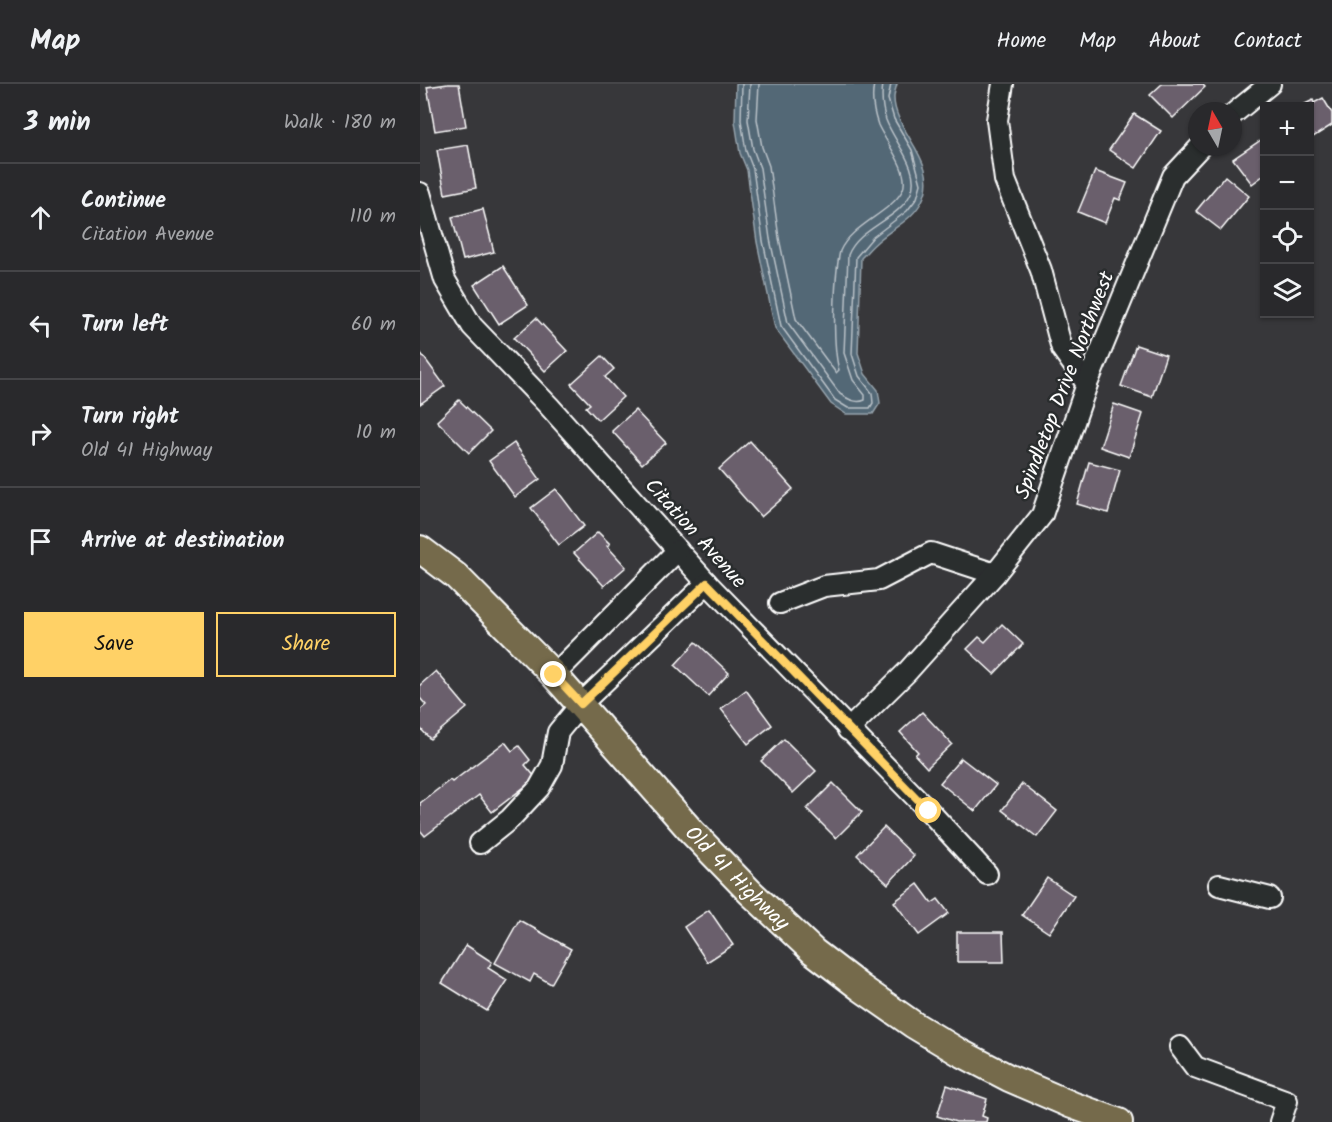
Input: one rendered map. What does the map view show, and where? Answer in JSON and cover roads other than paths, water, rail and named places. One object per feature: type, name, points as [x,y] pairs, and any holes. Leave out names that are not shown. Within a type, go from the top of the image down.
[{"type":"main road","name":"Old 41 Highway","points":[[420,549],[456,576],[554,675],[692,832],[750,892],[814,952],[905,1019],[959,1052],[1009,1078],[1119,1122]]},
{"type":"street","points":[[1002,84],[997,120],[1005,180],[1041,270],[1062,349],[1088,384]]},
{"type":"street","points":[[1242,107],[1270,84]]},
{"type":"street","name":"Spindletop Drive Northwest","points":[[848,730],[907,672],[995,574],[1042,515],[1088,384],[1173,176],[1192,156]]},
{"type":"street","name":"Citation Avenue","points":[[420,193],[445,280],[472,326],[549,406],[707,583],[987,874]]},
{"type":"street","points":[[554,675],[678,550]]},
{"type":"street","points":[[780,603],[824,586],[879,580],[931,553],[995,574]]},
{"type":"street","points":[[480,843],[510,819],[539,788],[552,765],[558,732],[581,704],[707,583]]},
{"type":"street","points":[[1219,885],[1270,898]]},
{"type":"street","points":[[1180,1047],[1195,1067],[1287,1101],[1280,1122]]},
{"type":"water","points":[[736,84],[897,84],[894,98],[896,111],[922,161],[927,187],[922,201],[913,213],[861,258],[858,353],[865,374],[878,390],[880,403],[873,414],[846,414],[831,404],[775,328],[757,242],[747,170],[740,153],[735,121]]}]
